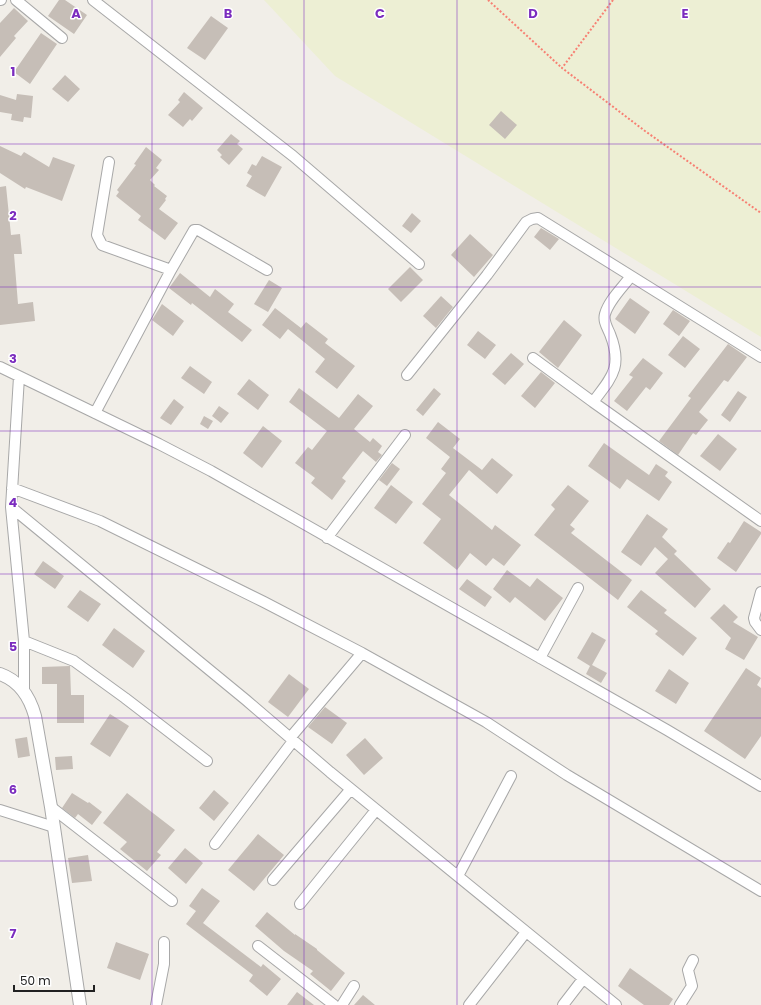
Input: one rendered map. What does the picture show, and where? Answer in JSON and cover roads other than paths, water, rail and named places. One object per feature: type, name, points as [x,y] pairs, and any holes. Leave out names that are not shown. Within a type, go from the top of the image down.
[{"type":"street","points":[[16,0],[62,38]]},
{"type":"street","points":[[93,0],[293,156],[418,264]]},
{"type":"street","points":[[109,162],[97,235],[98,241],[102,245],[171,270]]},
{"type":"street","points":[[407,375],[487,275],[526,222],[532,218],[538,218],[761,357]]},
{"type":"street","points":[[95,413],[191,234],[198,230],[267,270]]},
{"type":"street","points":[[593,402],[613,373],[617,360],[615,347],[605,323],[605,314],[614,297],[631,276]]},
{"type":"street","points":[[533,358],[761,522]]},
{"type":"street","points":[[0,367],[159,444],[667,730],[761,786]]},
{"type":"street","points":[[19,377],[11,507],[24,641],[24,691]]},
{"type":"street","points":[[327,538],[405,435]]},
{"type":"street","points":[[12,488],[100,521],[264,602],[362,653],[486,722],[567,775],[761,891]]},
{"type":"street","points":[[11,507],[376,810],[616,1005]]},
{"type":"street","points":[[540,658],[578,588]]},
{"type":"street","points":[[761,592],[754,618],[754,622],[761,630]]},
{"type":"street","points":[[24,641],[79,664],[207,761]]},
{"type":"street","points":[[216,844],[292,739],[362,653]]},
{"type":"street","points":[[0,674],[24,691],[32,704],[35,716],[51,807],[80,1005]]},
{"type":"street","points":[[458,876],[512,776]]},
{"type":"street","points":[[273,880],[351,789]]},
{"type":"street","points":[[51,807],[172,901]]},
{"type":"street","points":[[0,810],[54,827]]},
{"type":"street","points":[[300,904],[376,810]]},
{"type":"street","points":[[469,1005],[526,932]]},
{"type":"street","points":[[156,1005],[164,964],[164,942]]},
{"type":"street","points":[[258,946],[334,1005]]},
{"type":"street","points":[[680,1005],[692,986],[688,970],[693,960]]},
{"type":"street","points":[[563,1005],[584,979]]},
{"type":"street","points":[[342,1005],[354,986]]}]
